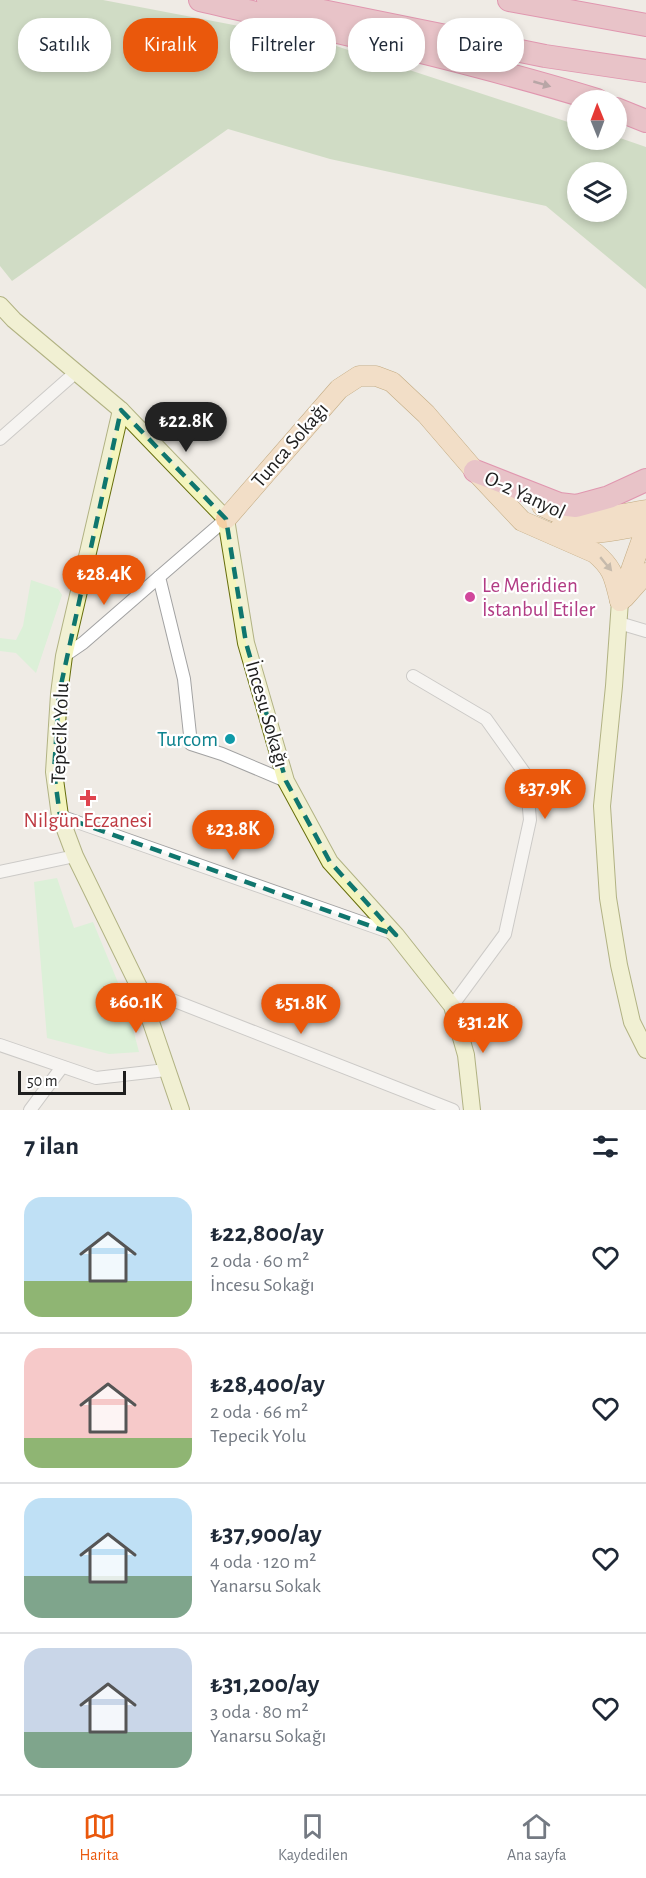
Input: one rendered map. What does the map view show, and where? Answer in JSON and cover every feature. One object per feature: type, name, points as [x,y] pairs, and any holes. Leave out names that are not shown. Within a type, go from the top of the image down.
[{"type":"highway","points":[[200,0],[424,53],[567,91]]},
{"type":"highway","points":[[268,0],[545,56],[646,71]]},
{"type":"highway","points":[[509,0],[646,25]]},
{"type":"highway","points":[[599,18],[646,18]]},
{"type":"highway","points":[[627,113],[646,121]]},
{"type":"highway","points":[[475,471],[559,504],[576,506],[609,497],[646,480]]},
{"type":"main road","points":[[0,305],[75,373],[121,410],[226,519]]},
{"type":"main road","name":"Tunca Sokağı","points":[[226,519],[339,389],[359,376],[376,376],[392,382],[426,414],[475,471]]},
{"type":"main road","name":"Tepecik Yolu","points":[[121,410],[64,656],[54,772],[60,816],[75,856],[139,987],[181,1110]]},
{"type":"main road","points":[[475,471],[522,521],[595,553],[603,559],[612,570],[620,602]]},
{"type":"main road","name":"O-2 Yanyol","points":[[475,471],[522,493],[544,508],[599,526],[646,510]]},
{"type":"main road","name":"İncesu Sokağı","points":[[226,519],[246,643],[286,781],[330,862],[396,935],[452,1006]]},
{"type":"main road","points":[[599,526],[646,526],[620,602],[602,806],[608,898],[619,965],[632,1022],[646,1050]]},
{"type":"main road","points":[[620,602],[646,573]]},
{"type":"main road","points":[[452,1006],[466,1055],[472,1110]]},
{"type":"street","points":[[0,439],[75,373]]},
{"type":"street","points":[[64,656],[83,643],[226,519]]},
{"type":"street","points":[[159,578],[184,679],[191,744],[222,754],[286,781]]},
{"type":"street","points":[[619,623],[646,631]]},
{"type":"street","points":[[412,676],[486,719],[526,775],[530,820],[505,934],[452,1006]]},
{"type":"street","points":[[60,816],[396,935]]},
{"type":"street","points":[[0,872],[75,856]]},
{"type":"street","points":[[139,987],[453,1110]]},
{"type":"street","points":[[2,1049],[96,1078],[166,1070]]},
{"type":"street","points":[[30,1110],[62,1067]]},
{"type":"highlighted area","points":[[121,410],[226,519],[246,643],[286,781],[330,862],[396,935],[60,816],[54,772],[59,694]]},
{"type":"green space","points":[[0,0],[103,0],[197,18],[123,18],[123,72],[218,72],[218,22],[230,24],[230,72],[336,72],[336,46],[348,50],[348,72],[415,72],[567,122],[567,150],[627,150],[627,140],[646,147],[646,289],[546,206],[330,159],[228,129],[12,281],[0,266]]},
{"type":"green space","points":[[31,580],[58,589],[62,595],[36,673],[16,653],[0,651],[0,638],[16,640],[23,626]]},
{"type":"green space","points":[[57,878],[74,928],[93,922],[126,1002],[139,1052],[109,1054],[47,1038],[34,882]]},
{"type":"place","name":"Le Meridien İstanbul Etiler","points":[[470,597]]},
{"type":"place","name":"Turcom","points":[[230,739]]},
{"type":"place","name":"Nilgün Eczanesi","points":[[88,798]]}]
